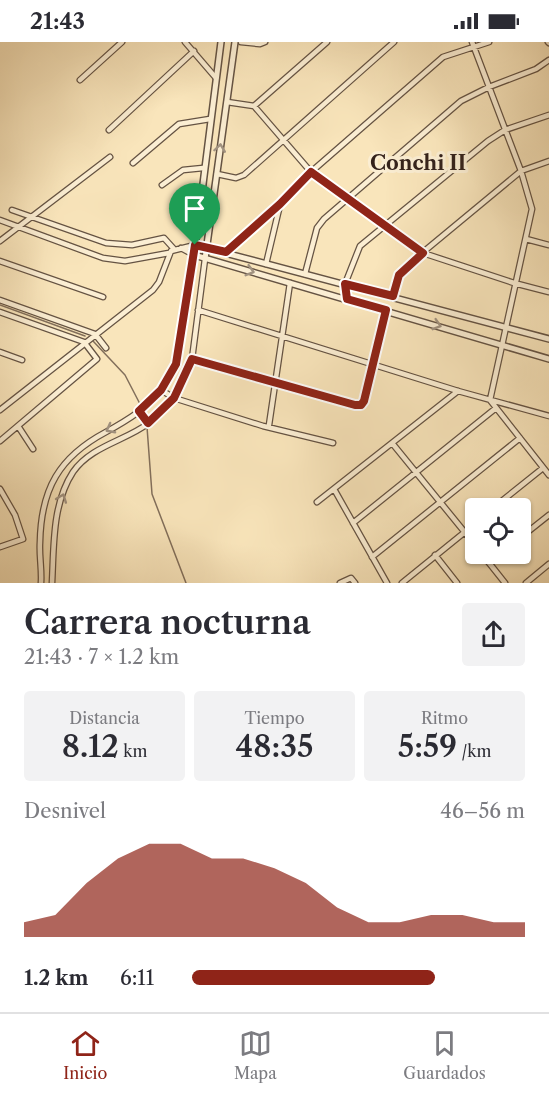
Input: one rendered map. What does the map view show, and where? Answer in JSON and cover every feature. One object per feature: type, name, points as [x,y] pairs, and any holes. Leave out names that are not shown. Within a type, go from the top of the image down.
[{"type":"street","points":[[80,80],[122,42]]},
{"type":"street","points":[[185,42],[216,78]]},
{"type":"street","points":[[41,583],[42,512],[47,490],[58,471],[81,446],[139,411],[161,390],[176,364],[194,255],[203,168],[221,42]]},
{"type":"street","points":[[52,583],[55,526],[61,498],[74,472],[94,453],[148,423],[174,398],[192,359],[235,42]]},
{"type":"street","points":[[241,42],[260,44],[265,42]]},
{"type":"street","points":[[255,106],[327,42]]},
{"type":"street","points":[[217,174],[236,178],[244,175],[394,42]]},
{"type":"street","points":[[226,252],[280,204],[311,172],[443,57],[473,44],[489,42]]},
{"type":"street","points":[[473,44],[521,171],[532,209],[514,283],[505,327],[504,345],[490,400]]},
{"type":"street","points":[[109,130],[194,51]]},
{"type":"street","points":[[305,273],[317,228],[347,198],[460,101],[536,69],[549,60]]},
{"type":"street","points":[[227,102],[255,106],[311,172],[386,224],[423,253],[549,292]]},
{"type":"street","points":[[347,299],[345,284],[360,246],[505,130],[549,115]]},
{"type":"street","points":[[133,163],[179,124],[210,119]]},
{"type":"street","points":[[0,241],[110,157]]},
{"type":"street","points":[[393,296],[399,275],[423,253],[521,171],[549,161]]},
{"type":"street","points":[[162,185],[183,170],[203,168]]},
{"type":"street","points":[[266,264],[280,204]]},
{"type":"street","points":[[12,210],[106,243],[132,244],[164,238],[174,249]]},
{"type":"street","points":[[0,220],[109,259],[124,261],[169,254]]},
{"type":"street","points":[[526,239],[549,245]]},
{"type":"street","points":[[0,410],[153,290],[163,273],[169,254],[174,249],[195,245],[549,339]]},
{"type":"street","points":[[181,248],[205,259],[549,359]]},
{"type":"street","points":[[0,261],[103,297]]},
{"type":"street","points":[[269,426],[290,283]]},
{"type":"street","points":[[0,300],[95,334],[106,348]]},
{"type":"street","points":[[198,310],[458,391],[549,416]]},
{"type":"street","points":[[192,359],[361,405],[386,310]]},
{"type":"street","points":[[0,312],[84,342],[94,353],[97,361],[0,441]]},
{"type":"street","points":[[0,352],[22,360]]},
{"type":"street","points":[[161,390],[174,398],[333,442]]},
{"type":"street","points":[[317,502],[458,391]]},
{"type":"street","points":[[490,400],[549,475]]},
{"type":"street","points":[[353,523],[496,408]]},
{"type":"street","points":[[139,411],[148,423]]},
{"type":"street","points":[[18,426],[33,449]]},
{"type":"street","points":[[372,557],[520,438]]},
{"type":"street","points":[[392,443],[464,532],[402,583]]},
{"type":"street","points":[[506,498],[543,468]]},
{"type":"street","points":[[0,489],[15,515],[23,539],[0,547]]},
{"type":"street","points":[[334,489],[387,583]]},
{"type":"street","points":[[531,529],[549,515]]},
{"type":"street","points":[[435,555],[457,583]]},
{"type":"street","points":[[490,564],[505,583]]},
{"type":"street","points":[[526,583],[549,564]]},
{"type":"street","points":[[340,583],[351,578],[355,583]]},
{"type":"waterway","points":[[0,305],[85,336]]},
{"type":"waterway","points":[[93,341],[125,375],[140,404]]},
{"type":"waterway","points":[[147,427],[152,494],[186,583]]},
{"type":"district","name":"Conchi II","points":[[418,163]]},
{"type":"route","points":[[311,172],[386,224],[423,253],[409,263],[399,275],[393,296],[345,284],[347,299],[386,310],[364,401],[361,405],[192,359],[174,398],[148,423],[139,411],[161,390],[176,364],[195,245],[226,252],[280,204],[311,172]]}]
